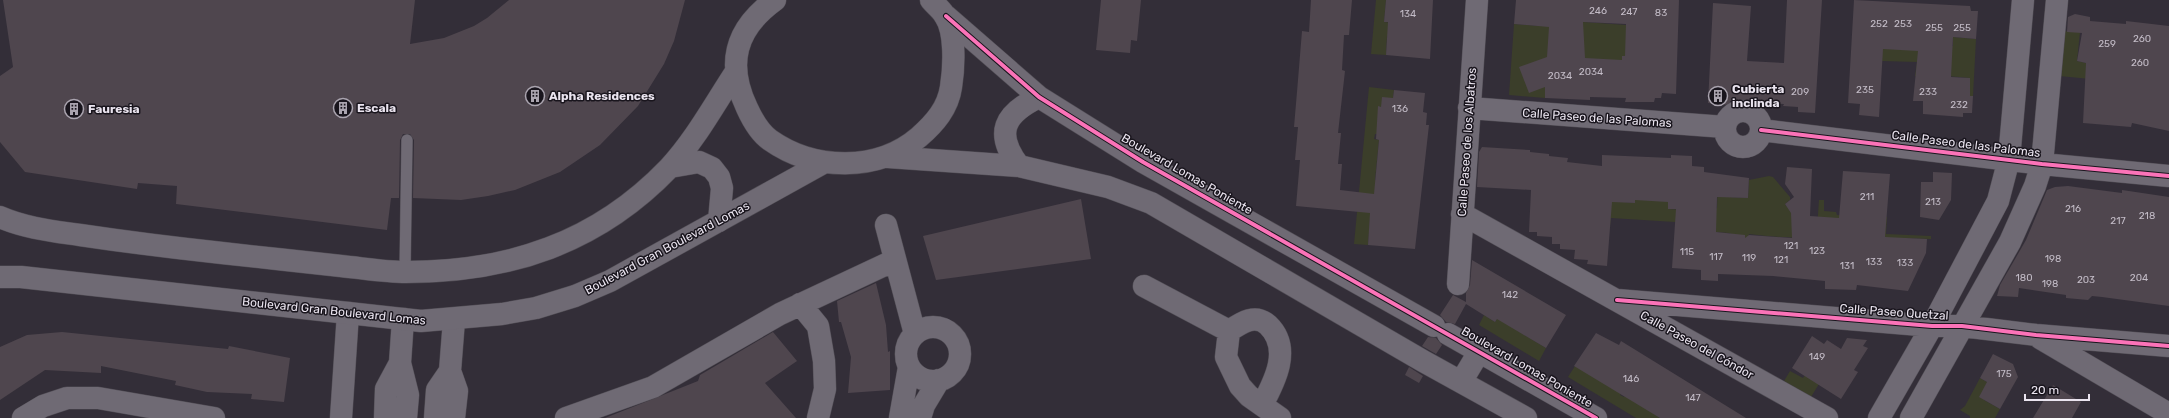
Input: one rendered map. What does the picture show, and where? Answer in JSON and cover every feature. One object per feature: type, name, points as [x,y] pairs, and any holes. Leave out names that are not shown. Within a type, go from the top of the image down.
[{"type":"street","points":[[750,23],[751,0]]},
{"type":"street","points":[[775,0],[750,23],[736,51],[735,73],[743,100],[752,119],[769,139],[796,154],[825,162],[847,164],[888,157],[1019,166],[1108,187],[1151,202],[1393,343],[1526,418]]},
{"type":"street","name":"Boulevard Lomas Poniente","points":[[931,0],[946,16],[1039,97],[1143,162],[1596,418]]},
{"type":"street","name":"Calle Paseo de los Albatros","points":[[1458,284],[1477,0]]},
{"type":"street","points":[[1879,418],[1932,326],[1998,201],[2009,159],[2023,0]]},
{"type":"street","points":[[1911,418],[2010,242],[2035,186],[2042,164],[2056,0]]},
{"type":"street","points":[[888,157],[912,143],[932,126],[944,110],[954,73],[953,45],[946,16]]},
{"type":"street","points":[[0,217],[12,222],[41,229],[142,245],[405,272],[458,270],[489,264],[525,256],[565,242],[602,224],[633,200],[670,167],[696,134],[735,73]]},
{"type":"street","points":[[1019,166],[1008,150],[1005,131],[1009,121],[1019,108],[1039,97]]},
{"type":"street","name":"Calle Paseo de las Palomas","points":[[1469,108],[1725,127],[1729,140],[1741,147],[1754,142],[1761,130],[2042,164],[2169,176]]},
{"type":"street","points":[[670,167],[699,162],[712,168],[719,177],[722,188],[719,221]]},
{"type":"street","name":"Boulevard Gran Boulevard Lomas","points":[[0,277],[21,277],[421,321],[454,320],[502,314],[536,308],[575,296],[610,281],[825,162]]},
{"type":"street","name":"Calle Paseo del Cóndor","points":[[1462,214],[1827,418]]},
{"type":"street","points":[[886,225],[915,334]]},
{"type":"street","points":[[566,418],[653,387],[800,304],[895,260]]},
{"type":"street","points":[[1144,286],[1229,331]]},
{"type":"street","name":"Calle Paseo Quetzal","points":[[1617,300],[1932,326],[1962,326],[2036,335],[2169,346]]},
{"type":"street","points":[[800,304],[818,326],[824,361],[825,389],[818,418]]},
{"type":"street","points":[[341,412],[348,313]]},
{"type":"street","points":[[1393,343],[1413,314]]},
{"type":"street","points":[[403,319],[400,363],[408,395],[406,418]]},
{"type":"street","points":[[1262,405],[1270,390],[1279,363],[1281,346],[1276,332],[1265,323],[1252,319],[1244,321],[1229,331],[1226,357],[1240,386],[1249,396],[1280,418]]},
{"type":"street","points":[[454,320],[450,370],[457,391],[454,418]]},
{"type":"street","points":[[900,418],[909,367],[906,349],[909,341],[915,334],[931,327],[948,332],[954,338],[960,354],[954,371],[939,380],[924,405],[920,418]]},
{"type":"street","points":[[2036,335],[2169,414]]},
{"type":"street","points":[[1461,382],[1479,352]]},
{"type":"street","points":[[385,418],[386,389],[400,363]]},
{"type":"street","points":[[909,367],[922,379],[939,380]]},
{"type":"street","points":[[435,418],[437,390],[450,370]]},
{"type":"street","points":[[24,418],[43,406],[67,398],[98,398],[214,418]]},
{"type":"lane","points":[[405,272],[407,140]]},
{"type":"green space","points":[[1376,0],[1386,0],[1384,22],[1393,23],[1392,36],[1387,36],[1386,55],[1371,54]]},
{"type":"green space","points":[[1541,14],[1583,22],[1626,25],[1626,30],[1635,30],[1632,56],[1623,56],[1622,65],[1547,58],[1545,98],[1509,95],[1514,24],[1540,26]]},
{"type":"green space","points":[[2063,31],[2080,32],[2077,61],[2086,63],[2122,82],[2059,76]]},
{"type":"green space","points":[[1953,37],[1976,39],[1973,96],[1970,96],[1970,78],[1947,76],[1947,79],[1915,76],[1917,62],[1882,61],[1851,47],[1918,44],[1953,46]]},
{"type":"green space","points":[[1369,87],[1394,90],[1393,98],[1381,107],[1378,107],[1379,134],[1375,134],[1374,139],[1379,140],[1375,180],[1378,180],[1377,195],[1372,194],[1368,245],[1354,244]]},
{"type":"green space","points":[[1769,176],[1773,177],[1790,197],[1790,200],[1785,204],[1788,208],[1817,229],[1819,200],[1824,200],[1824,211],[1836,212],[1837,215],[1887,217],[1886,234],[1931,236],[1931,239],[1794,238],[1749,234],[1748,241],[1729,233],[1704,231],[1675,222],[1611,218],[1610,226],[1594,225],[1532,192],[1634,203],[1635,200],[1669,197],[1668,209],[1689,210],[1717,208],[1718,180],[1729,197],[1748,198],[1749,180]]},
{"type":"green space","points":[[1484,315],[1495,322],[1499,315],[1513,328],[1546,348],[1539,361],[1479,325]]},
{"type":"green space","points":[[1575,366],[1622,392],[1620,395],[1624,397],[1626,394],[1660,418],[1636,418],[1568,377]]},
{"type":"green space","points":[[1811,366],[1825,374],[1811,397],[1784,381],[1790,371],[1803,378]]},
{"type":"green space","points":[[1980,378],[1987,382],[1984,400],[2000,409],[1995,418],[1970,418],[1970,416],[1960,410],[1965,406]]},
{"type":"building","points":[[3,0],[415,0],[410,44],[444,38],[474,26],[487,18],[509,0],[685,0],[674,41],[664,64],[638,106],[600,145],[560,172],[515,190],[488,196],[461,200],[413,198],[414,140],[410,134],[403,134],[400,140],[399,198],[391,198],[387,230],[176,204],[177,186],[138,183],[137,189],[25,172],[0,142],[0,76],[13,67]]},
{"type":"building","points":[[1101,0],[1141,0],[1137,41],[1131,40],[1130,53],[1096,50]]},
{"type":"building","points":[[1311,0],[1352,0],[1349,35],[1344,35],[1342,70],[1345,71],[1338,133],[1341,133],[1338,164],[1342,164],[1340,190],[1374,194],[1379,140],[1376,139],[1378,106],[1381,107],[1382,97],[1393,98],[1394,90],[1425,93],[1423,112],[1427,113],[1426,125],[1429,125],[1415,249],[1368,245],[1370,213],[1296,206],[1300,160],[1295,160],[1298,127],[1294,127],[1302,31],[1309,32]]},
{"type":"building","points":[[1386,0],[1433,0],[1430,59],[1386,55],[1388,22],[1384,22]]},
{"type":"building","points":[[1516,0],[1679,0],[1676,94],[1662,93],[1661,98],[1655,98],[1654,102],[1625,102],[1626,98],[1590,97],[1590,100],[1545,98],[1545,87],[1529,93],[1519,67],[1547,57],[1549,27],[1514,24]],"holes":[[[1583,22],[1626,24],[1625,56],[1622,56],[1622,60],[1585,58]]]},
{"type":"building","points":[[1787,0],[1822,0],[1815,113],[1798,112],[1798,107],[1783,106],[1784,104],[1764,103],[1764,101],[1730,101],[1730,105],[1708,103],[1713,3],[1751,6],[1747,61],[1784,63]]},
{"type":"building","points":[[1854,0],[1970,6],[1971,11],[1978,11],[1976,39],[1953,37],[1951,77],[1970,78],[1970,96],[1973,96],[1972,113],[1963,113],[1963,117],[1923,114],[1923,101],[1913,101],[1918,51],[1883,49],[1879,117],[1859,115],[1860,104],[1848,103]]},
{"type":"building","points":[[2075,14],[2090,17],[2090,21],[2126,24],[2126,21],[2169,26],[2169,131],[2132,123],[2131,127],[2083,123],[2086,63],[2077,61],[2082,33],[2067,32],[2068,17]]},
{"type":"building","points":[[1482,147],[1530,150],[1530,152],[1549,154],[1549,156],[1568,158],[1567,162],[1602,166],[1602,155],[1671,158],[1671,155],[1692,156],[1692,166],[1704,167],[1704,172],[1749,178],[1748,198],[1717,197],[1716,232],[1745,235],[1745,238],[1749,235],[1792,238],[1791,213],[1785,204],[1794,197],[1785,184],[1787,167],[1812,169],[1810,216],[1839,218],[1843,171],[1890,174],[1885,237],[1927,239],[1926,253],[1908,291],[1857,285],[1856,290],[1825,289],[1825,281],[1773,276],[1718,274],[1718,281],[1701,280],[1701,270],[1672,268],[1676,209],[1668,209],[1668,202],[1635,200],[1635,203],[1612,202],[1607,266],[1587,264],[1588,260],[1574,259],[1575,250],[1560,249],[1560,244],[1552,244],[1552,237],[1537,236],[1537,232],[1529,232],[1531,190],[1477,187],[1479,152]]},
{"type":"building","points":[[1933,172],[1952,173],[1951,200],[1939,220],[1920,217],[1921,182],[1933,182]]},
{"type":"building","points":[[2068,186],[2122,193],[2122,190],[2169,197],[2169,306],[2092,296],[2088,300],[2066,298],[2066,295],[2019,288],[2018,297],[1997,296],[2000,285],[2026,240],[2047,190],[2055,187]]},
{"type":"building","points":[[1081,199],[1091,259],[936,280],[923,236]]},
{"type":"building","points":[[1472,260],[1566,315],[1546,348],[1497,319],[1495,322],[1466,304],[1455,324],[1446,322],[1440,315],[1453,295],[1466,302],[1466,293],[1470,285]]},
{"type":"building","points":[[876,283],[886,325],[888,352],[890,351],[890,390],[848,393],[851,357],[841,322],[839,322],[837,301]]},
{"type":"building","points":[[62,332],[228,349],[229,346],[290,358],[284,402],[251,399],[252,394],[207,392],[175,385],[176,381],[101,366],[101,373],[45,370],[0,400],[0,347],[27,335]]},
{"type":"building","points":[[773,332],[797,361],[765,383],[796,418],[605,418],[698,381],[700,375]]},
{"type":"building","points":[[1596,333],[1619,345],[1621,341],[1746,418],[1660,418],[1574,366]]},
{"type":"building","points":[[1812,336],[1824,344],[1827,340],[1841,349],[1847,338],[1867,340],[1863,346],[1868,348],[1854,370],[1858,372],[1841,399],[1792,368]]},
{"type":"building","points":[[1428,337],[1436,338],[1442,345],[1436,354],[1422,346]]},
{"type":"building","points":[[1993,354],[2013,364],[2018,377],[2000,409],[1979,397],[1987,382],[1980,378]]},
{"type":"building","points":[[1409,367],[1423,376],[1419,383],[1405,375]]},
{"type":"building","points":[[2053,385],[2081,402],[2072,418],[2033,418]]},
{"type":"cycle path","points":[[946,16],[1039,97],[1143,162],[1596,418]]},
{"type":"cycle path","points":[[1761,130],[2042,164],[2169,176]]},
{"type":"cycle path","points":[[1617,300],[1932,326],[1962,326],[2036,335],[2169,346]]},
{"type":"place","name":"Alpha Residences","points":[[535,96]]},
{"type":"place","name":"Cubierta inclinda","points":[[1718,96]]},
{"type":"place","name":"Escala","points":[[343,108]]},
{"type":"place","name":"Fauresia","points":[[74,109]]}]
